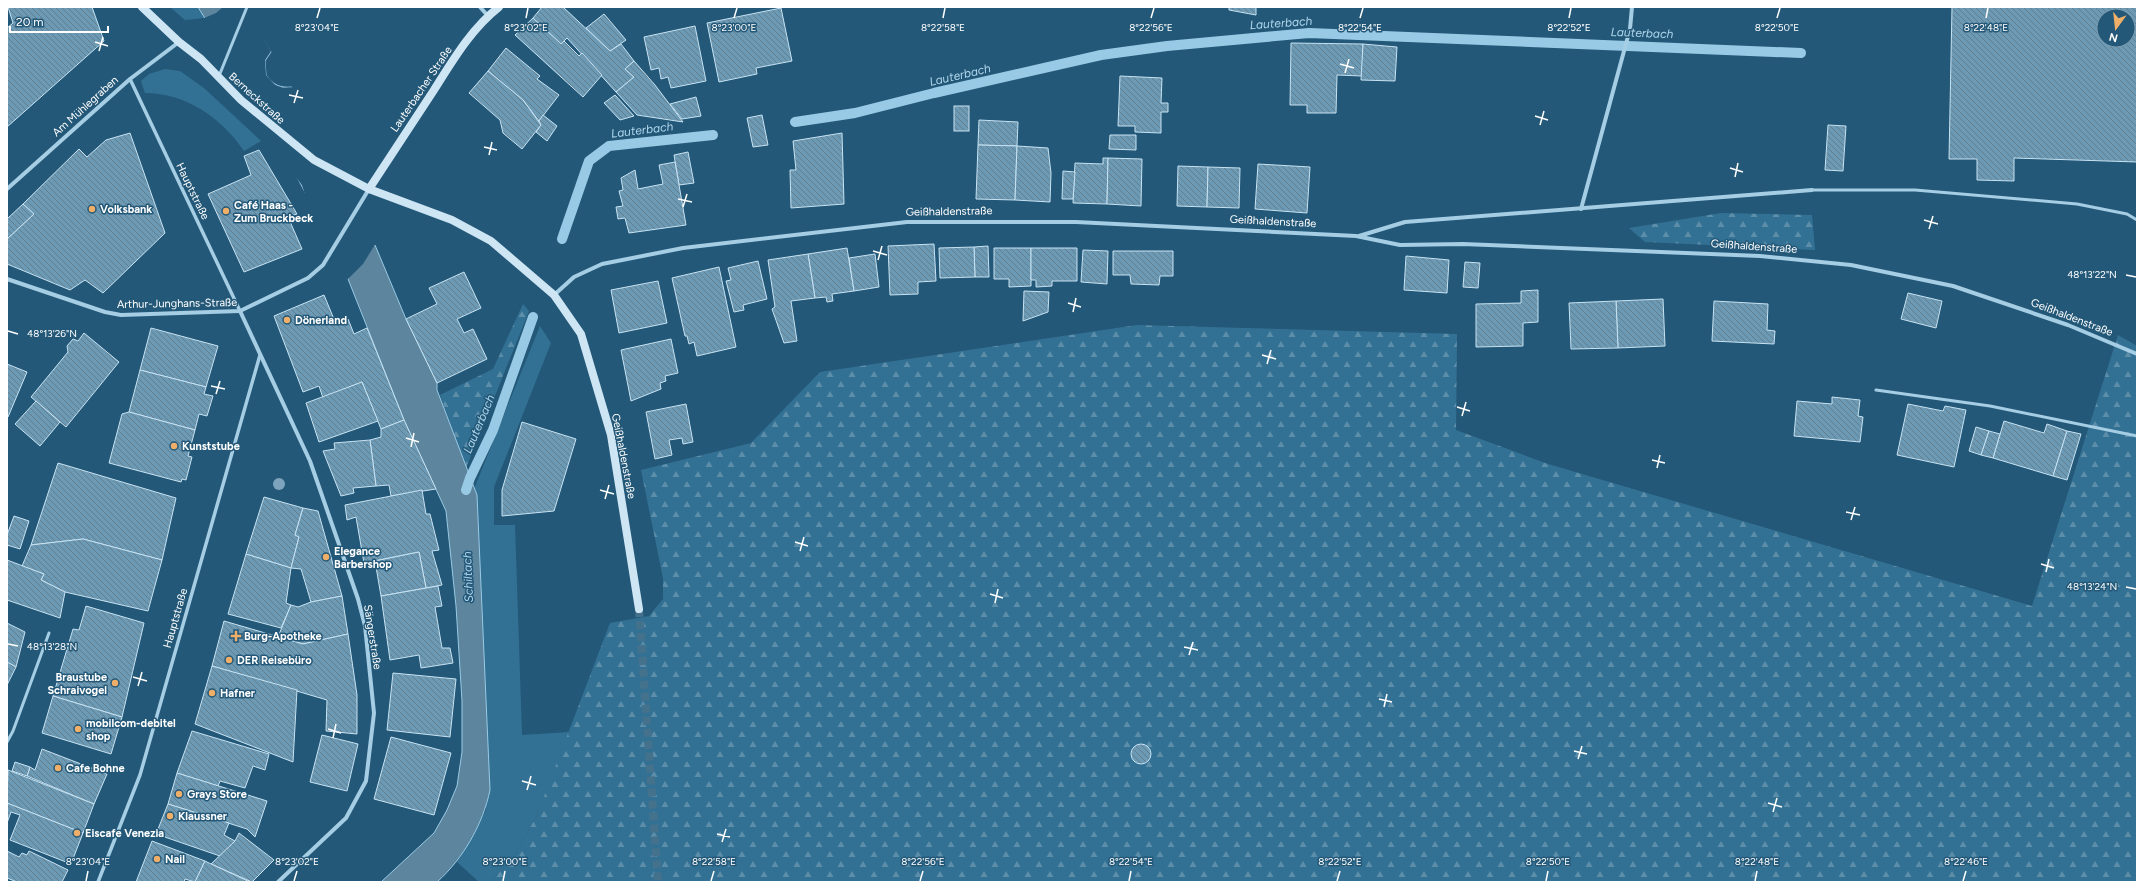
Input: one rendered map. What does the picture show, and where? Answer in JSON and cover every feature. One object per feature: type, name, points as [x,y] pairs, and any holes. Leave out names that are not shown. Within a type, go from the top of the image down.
[{"type":"main road","name":"Berneckstraße","points":[[142,7],[179,42],[201,59],[241,100],[301,150],[344,177],[370,190]]},
{"type":"main road","name":"Lauterbacher Straße","points":[[370,190],[406,130],[464,42],[488,16],[499,7]]},
{"type":"main road","name":"Geißhaldenstraße","points":[[370,190],[452,220],[491,241],[554,295],[581,334],[611,435],[639,609]]},
{"type":"street","points":[[480,7],[488,16]]},
{"type":"street","points":[[1581,209],[1630,29],[1632,7]]},
{"type":"street","name":"Am Mühlegraben","points":[[7,189],[130,79],[179,42]]},
{"type":"street","name":"Hauptstraße","points":[[130,79],[240,311]]},
{"type":"street","name":"Arthur-Junghans-Straße","points":[[7,279],[105,312],[121,315],[240,311],[308,278],[323,265],[370,190]]},
{"type":"street","name":"Geißhaldenstraße","points":[[1356,236],[1404,222],[1812,190]]},
{"type":"street","name":"Geißhaldenstraße","points":[[554,295],[574,278],[602,264],[683,248],[907,222],[1076,222],[1356,236],[1400,245],[1463,244],[1760,256],[1851,265],[1953,286],[2068,325],[2137,354]]},
{"type":"street","name":"Sängerstraße","points":[[240,311],[310,461],[358,599],[365,626],[374,713],[366,782],[346,818],[278,882]]},
{"type":"street","name":"Hauptstraße","points":[[98,882],[140,775],[260,354]]},
{"type":"lane","points":[[218,78],[247,8]]},
{"type":"lane","points":[[1812,190],[1915,190],[2077,204],[2127,214],[2137,220]]},
{"type":"lane","points":[[1876,390],[1990,406],[2137,436]]},
{"type":"lane","points":[[7,742],[13,731],[49,633]]},
{"type":"green space","points":[[170,7],[198,7],[204,18],[185,20]]},
{"type":"green space","points":[[165,69],[180,71],[204,88],[261,141],[244,151],[225,128],[202,110],[175,97],[145,93],[141,81],[149,74]]},
{"type":"green space","points":[[1721,213],[1812,215],[1815,250],[1645,242],[1629,228]]},
{"type":"green space","points":[[523,304],[529,311],[466,468],[440,395],[493,369]]},
{"type":"green space","points":[[1137,325],[1457,334],[1456,430],[1548,464],[2032,606],[2118,335],[2137,346],[2137,882],[490,882],[513,858],[537,815],[610,623],[649,616],[663,599],[663,578],[641,470],[751,443],[820,372]]},
{"type":"green space","points":[[540,326],[551,343],[494,487],[494,525],[515,525],[522,735],[570,732],[537,815],[513,858],[490,882],[479,882],[457,862],[486,810],[477,495],[474,489]]},
{"type":"water","name":"Schiltach","points":[[198,7],[244,7],[271,52],[265,61],[266,75],[277,85],[292,87],[374,246],[375,245],[406,319],[437,383],[437,390],[477,495],[490,790],[487,803],[471,840],[455,863],[437,882],[381,882],[434,833],[447,810],[457,786],[462,752],[462,701],[456,606],[446,511],[404,420],[348,279],[349,278],[277,138]]},
{"type":"pier","points":[[223,7],[246,7],[271,51],[265,60],[266,75],[275,85],[283,88],[294,87],[374,243],[376,243],[363,264],[346,281],[346,278],[307,201],[302,185],[293,173],[275,139],[202,19],[216,13]]},
{"type":"building","points":[[8,7],[92,7],[104,41],[7,127],[7,28],[13,23]]},
{"type":"building","points":[[542,7],[563,7],[610,51],[621,44],[634,61],[625,69],[634,77],[616,92],[567,38],[561,44],[533,18]]},
{"type":"building","points":[[1229,7],[1256,7],[1256,15],[1229,10]]},
{"type":"building","points":[[1952,7],[2137,7],[2137,162],[2014,158],[2014,181],[1977,180],[1977,159],[1949,159]]},
{"type":"building","points":[[781,8],[792,61],[756,68],[757,74],[719,82],[707,23]]},
{"type":"building","points":[[604,14],[626,40],[610,51],[586,28]]},
{"type":"building","points":[[533,18],[561,44],[564,41],[579,56],[582,53],[602,75],[583,97],[515,35]]},
{"type":"building","points":[[695,26],[706,81],[671,88],[668,77],[661,79],[659,68],[651,70],[644,37]]},
{"type":"building","points":[[1291,43],[1363,44],[1362,76],[1337,75],[1336,113],[1307,113],[1307,105],[1290,105]]},
{"type":"building","points":[[1363,44],[1397,47],[1395,81],[1361,80]]},
{"type":"building","points":[[506,48],[540,76],[537,79],[559,95],[539,121],[523,100],[488,71]]},
{"type":"building","points":[[634,61],[655,85],[683,122],[637,115],[616,92],[634,77],[625,69]]},
{"type":"building","points":[[488,71],[523,100],[541,125],[522,149],[503,133],[500,120],[469,93]]},
{"type":"building","points":[[1120,76],[1162,78],[1161,103],[1168,103],[1168,112],[1161,112],[1161,133],[1135,132],[1135,126],[1118,126]]},
{"type":"building","points":[[615,95],[634,116],[620,120],[604,103]]},
{"type":"building","points":[[696,97],[701,116],[682,119],[670,104]]},
{"type":"building","points":[[954,106],[969,106],[969,131],[954,131]]},
{"type":"building","points":[[543,115],[557,126],[547,141],[536,132],[541,125],[539,121]]},
{"type":"building","points":[[762,115],[768,145],[753,147],[747,118]]},
{"type":"building","points":[[979,120],[1018,122],[1017,146],[978,145]]},
{"type":"building","points":[[1828,125],[1846,126],[1843,171],[1825,170]]},
{"type":"building","name":"Volksbank","points":[[130,133],[165,233],[103,293],[85,280],[70,290],[7,264],[7,239],[34,214],[23,204],[79,149],[87,157],[106,140]]},
{"type":"building","points":[[842,133],[844,204],[791,208],[790,170],[796,170],[793,141]]},
{"type":"building","points":[[1110,135],[1136,135],[1136,150],[1109,149]]},
{"type":"building","points":[[978,145],[1017,146],[1015,200],[976,199]]},
{"type":"building","points":[[1017,146],[1048,148],[1051,173],[1050,202],[1015,200]]},
{"type":"building","points":[[259,150],[297,214],[288,217],[302,249],[244,272],[208,194],[251,175],[244,156]]},
{"type":"building","points":[[688,152],[694,183],[679,185],[674,155]]},
{"type":"building","points":[[1103,158],[1108,158],[1107,204],[1073,203],[1075,163],[1103,164]]},
{"type":"building","points":[[1108,158],[1142,159],[1141,206],[1107,204]]},
{"type":"building","points":[[675,162],[686,225],[629,233],[625,218],[618,219],[616,207],[623,206],[619,191],[623,190],[621,178],[635,170],[638,189],[663,184],[659,165]]},
{"type":"building","points":[[1258,164],[1310,167],[1307,213],[1255,209]]},
{"type":"building","points":[[1178,166],[1208,167],[1207,207],[1177,206]]},
{"type":"building","points":[[1208,167],[1240,168],[1239,208],[1207,207]]},
{"type":"building","points":[[1063,171],[1075,172],[1073,199],[1062,199]]},
{"type":"building","points":[[23,204],[34,214],[7,239],[7,219]]},
{"type":"building","points":[[934,244],[936,281],[918,282],[918,294],[890,295],[888,246]]},
{"type":"building","points":[[988,246],[989,277],[975,277],[974,247]]},
{"type":"building","points":[[974,247],[975,277],[940,278],[939,248]]},
{"type":"building","points":[[847,248],[854,291],[832,294],[833,301],[827,302],[826,297],[815,298],[808,254]]},
{"type":"building","points":[[994,248],[1031,248],[1031,286],[1009,287],[1009,279],[994,279]]},
{"type":"building","points":[[1031,248],[1077,248],[1077,281],[1052,281],[1052,286],[1036,287],[1036,280],[1031,280]]},
{"type":"building","points":[[1083,250],[1108,251],[1107,284],[1081,282]]},
{"type":"building","points":[[1113,251],[1173,251],[1173,276],[1160,276],[1159,285],[1131,284],[1130,275],[1113,275]]},
{"type":"building","points":[[808,254],[815,298],[791,301],[797,341],[784,343],[772,309],[775,307],[768,260]]},
{"type":"building","points":[[875,254],[879,287],[854,291],[849,258]]},
{"type":"building","points":[[1406,256],[1449,260],[1447,293],[1404,290]]},
{"type":"building","points":[[758,261],[767,299],[743,305],[744,310],[734,312],[726,281],[731,280],[728,268]]},
{"type":"building","points":[[1465,262],[1480,263],[1478,288],[1463,287]]},
{"type":"building","points":[[719,267],[736,347],[697,356],[694,342],[689,344],[687,336],[685,336],[672,278]]},
{"type":"building","points":[[464,272],[481,308],[457,319],[464,333],[473,329],[487,359],[437,383],[406,319],[437,304],[429,288]]},
{"type":"building","points":[[658,281],[667,323],[619,333],[611,290]]},
{"type":"building","points":[[1538,290],[1538,322],[1523,323],[1523,346],[1476,347],[1476,304],[1521,303],[1521,291]]},
{"type":"building","points":[[1024,291],[1049,292],[1048,312],[1023,321]]},
{"type":"building","points":[[1908,293],[1942,301],[1936,328],[1901,319]]},
{"type":"building","points":[[324,295],[336,324],[348,319],[354,334],[367,328],[404,420],[381,429],[362,382],[323,398],[319,386],[303,392],[274,316]]},
{"type":"building","points":[[1663,299],[1665,346],[1618,348],[1616,301]]},
{"type":"building","points":[[1616,301],[1618,348],[1571,349],[1569,303]]},
{"type":"building","points":[[1714,301],[1768,304],[1767,330],[1775,331],[1774,344],[1712,341]]},
{"type":"building","points":[[151,328],[218,346],[206,387],[140,370]]},
{"type":"building","points":[[84,333],[119,362],[66,427],[31,397],[68,352],[67,346],[73,339],[78,341]]},
{"type":"building","points":[[671,339],[678,373],[665,376],[666,381],[660,383],[661,389],[631,401],[621,350]]},
{"type":"building","points":[[7,364],[27,372],[8,417],[7,416]]},
{"type":"building","points":[[140,370],[206,387],[204,394],[213,396],[207,416],[199,414],[195,430],[129,412]]},
{"type":"building","points":[[362,382],[378,421],[319,442],[306,403]]},
{"type":"building","points":[[1832,397],[1860,400],[1858,416],[1863,417],[1860,442],[1794,436],[1797,401],[1832,404]]},
{"type":"building","points":[[36,401],[60,422],[40,446],[15,424]]},
{"type":"building","points":[[686,404],[693,442],[683,444],[682,438],[669,440],[672,455],[655,459],[646,412]]},
{"type":"building","points":[[1908,404],[1943,411],[1945,406],[1966,410],[1954,467],[1897,455]]},
{"type":"building","points":[[129,412],[195,430],[188,456],[192,457],[186,480],[182,479],[181,482],[109,463],[122,414]]},
{"type":"building","points":[[404,420],[436,489],[391,496],[389,485],[376,486],[370,440],[381,437],[381,429]]},
{"type":"building","points":[[2004,421],[2044,433],[2047,424],[2067,431],[2053,476],[1993,458]]},
{"type":"building","points":[[522,422],[576,439],[554,511],[502,516],[502,490]]},
{"type":"building","points":[[1976,427],[1989,431],[1981,455],[1969,451]]},
{"type":"building","points":[[1989,431],[2000,434],[1993,458],[1981,455]]},
{"type":"building","points":[[2067,431],[2081,434],[2067,480],[2053,476]]},
{"type":"building","points":[[370,440],[376,486],[353,488],[354,493],[341,496],[323,451],[335,449],[334,443]]},
{"type":"building","points":[[58,463],[176,498],[162,560],[83,539],[31,545]]},
{"type":"building","points":[[422,490],[426,514],[430,514],[439,550],[432,551],[442,585],[426,588],[419,552],[364,563],[356,517],[347,520],[345,505]]},
{"type":"building","points":[[264,497],[303,508],[295,535],[299,537],[291,568],[246,554]]},
{"type":"building","points":[[303,508],[318,511],[342,596],[311,602],[301,569],[291,568],[299,537],[295,535]]},
{"type":"building","points":[[14,516],[29,521],[20,549],[7,545],[7,535]]},
{"type":"building","points":[[83,539],[162,560],[148,611],[65,592],[41,580],[44,574],[22,566],[31,545]]},
{"type":"building","points":[[419,552],[426,588],[381,596],[375,561]]},
{"type":"building","points":[[246,554],[291,568],[286,603],[291,605],[281,628],[228,614]]},
{"type":"building","points":[[7,560],[44,574],[41,580],[65,592],[60,618],[7,600]]},
{"type":"building","points":[[438,586],[442,606],[435,607],[442,648],[450,648],[453,663],[421,668],[419,655],[390,660],[381,596]]},
{"type":"building","points":[[342,596],[348,634],[303,644],[278,637],[291,605],[298,607],[311,602]]},
{"type":"building","points":[[86,606],[144,623],[122,717],[53,696],[73,629],[79,630]]},
{"type":"building","points":[[224,621],[303,644],[348,634],[357,695],[357,734],[326,731],[327,700],[212,666]]},
{"type":"building","points":[[7,623],[25,632],[16,667],[7,662]]},
{"type":"building","points":[[7,662],[16,667],[7,685]]},
{"type":"building","points":[[212,666],[297,690],[293,762],[195,724]]},
{"type":"building","points":[[393,673],[456,679],[450,737],[387,730]]},
{"type":"building","points":[[53,696],[122,717],[111,754],[42,733]]},
{"type":"building","points":[[192,731],[269,754],[265,770],[253,766],[245,788],[220,781],[218,786],[177,773]]},
{"type":"building","points":[[322,735],[358,744],[347,791],[310,782]]},
{"type":"building","points":[[391,737],[451,753],[434,815],[374,799]]},
{"type":"building","points":[[1141,744],[1148,747],[1151,754],[1148,761],[1141,764],[1134,761],[1131,754],[1134,747]]},
{"type":"building","points":[[42,749],[107,774],[94,804],[27,776],[30,767],[35,770]]},
{"type":"building","points":[[15,762],[30,767],[27,776],[12,771]]},
{"type":"building","points":[[8,770],[94,804],[83,833],[7,803]]},
{"type":"building","points":[[177,773],[267,801],[255,837],[247,829],[168,804]]},
{"type":"building","points":[[7,803],[83,833],[71,864],[10,840],[20,815],[11,812],[7,823]]},
{"type":"building","points":[[168,804],[229,823],[224,835],[235,841],[220,856],[156,834]]},
{"type":"building","points":[[239,833],[274,860],[252,882],[211,864],[235,841]]},
{"type":"building","points":[[152,841],[205,861],[195,882],[185,879],[184,882],[136,882]]},
{"type":"building","points":[[7,851],[19,857],[22,853],[27,855],[29,851],[68,870],[62,882],[17,882],[7,878]]},
{"type":"building","points":[[205,861],[211,864],[250,882],[195,882]]},
{"type":"waterway","name":"Lauterbach","points":[[795,122],[855,113],[934,93],[1101,55],[1167,46],[1309,33],[1801,53]]},
{"type":"waterway","name":"Lauterbach","points":[[562,239],[589,161],[609,146],[713,135]]},
{"type":"waterway","name":"Lauterbach","points":[[466,490],[470,478],[493,430],[533,317]]},
{"type":"tunnel","points":[[639,609],[658,882]]},
{"type":"place","name":"Volksbank","points":[[92,209]]},
{"type":"place","name":"Café Haas - Zum Bruckbeck","points":[[226,211]]},
{"type":"place","name":"Dönerland","points":[[287,320]]},
{"type":"place","name":"Kunststube","points":[[174,446]]},
{"type":"place","name":"Elegance Barbershop","points":[[326,557]]},
{"type":"place","name":"Burg-Apotheke","points":[[236,636]]},
{"type":"place","name":"DER Reisebüro","points":[[229,660]]},
{"type":"place","name":"Braustube Schraivogel","points":[[115,683]]},
{"type":"place","name":"Hafner","points":[[212,693]]},
{"type":"place","name":"mobilcom-debitel shop","points":[[78,729]]},
{"type":"place","name":"Cafe Bohne","points":[[58,768]]},
{"type":"place","name":"Grays Store","points":[[179,794]]},
{"type":"place","name":"Klaussner","points":[[170,816]]},
{"type":"place","name":"Eiscafe Venezia","points":[[77,833]]},
{"type":"place","name":"Nail","points":[[157,859]]}]
